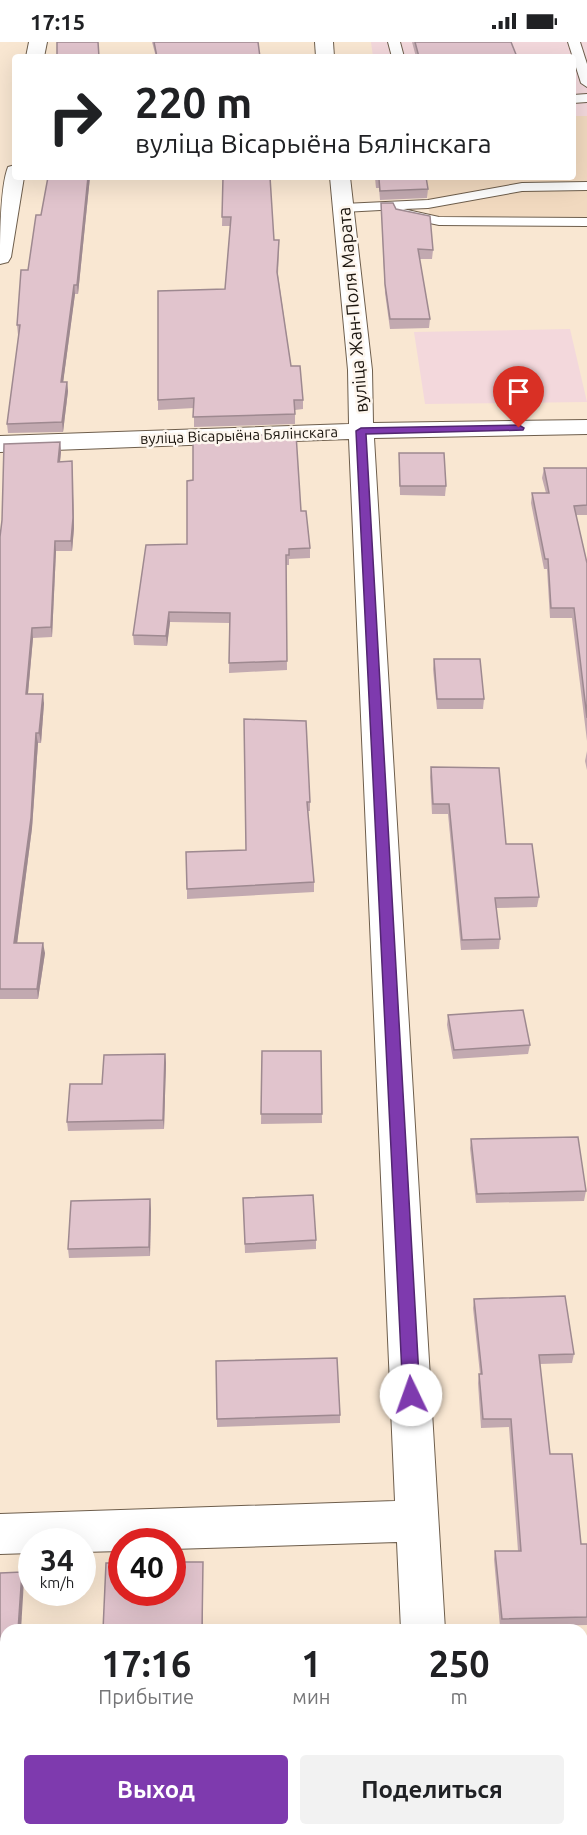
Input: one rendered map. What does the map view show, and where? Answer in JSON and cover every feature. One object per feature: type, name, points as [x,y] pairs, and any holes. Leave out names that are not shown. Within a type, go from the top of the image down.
[{"type":"street","points":[[0,257],[13,180]]},
{"type":"street","name":"вуліца Жан-Поля Марата","points":[[340,180],[360,370],[361,431],[423,1624]]},
{"type":"street","name":"вуліца Вісарыёна Бялінскага","points":[[0,444],[361,431],[587,427]]},
{"type":"street","points":[[0,1534],[417,1521]]},
{"type":"lane","points":[[574,42],[587,83]]},
{"type":"lane","points":[[343,208],[428,204],[522,187],[587,186]]},
{"type":"lane","points":[[381,207],[439,221],[587,222]]},
{"type":"shaded area","points":[[371,42],[587,42],[587,116],[576,116],[576,54],[373,54]]},
{"type":"shaded area","points":[[576,116],[587,116],[587,217],[430,216],[426,187],[376,188],[375,180],[576,180]]},
{"type":"shaded area","points":[[570,329],[587,402],[425,404],[414,332]]},
{"type":"building","points":[[57,42],[98,42],[99,54],[57,54]]},
{"type":"building","points":[[154,42],[258,42],[260,54],[156,54]]},
{"type":"building","points":[[415,42],[511,42],[516,54],[418,54]]},
{"type":"building","points":[[47,180],[88,180],[77,285],[74,285],[61,382],[67,382],[62,422],[7,424],[20,325],[17,325],[21,270],[28,270],[36,215],[41,215]]},
{"type":"building","points":[[223,180],[270,180],[274,240],[279,240],[277,272],[291,366],[300,366],[303,400],[294,400],[295,414],[193,417],[194,398],[158,400],[158,291],[225,289],[231,217],[222,217]]},
{"type":"building","points":[[379,180],[426,180],[428,189],[380,191]]},
{"type":"building","points":[[381,203],[393,203],[396,209],[430,216],[433,250],[418,249],[430,319],[390,319],[385,284]]},
{"type":"building","points":[[296,434],[301,511],[306,511],[310,548],[289,549],[289,555],[286,555],[287,661],[229,663],[230,613],[169,612],[166,636],[133,635],[146,545],[187,544],[187,481],[193,480],[193,437]]},
{"type":"building","points":[[60,442],[58,462],[72,461],[71,541],[55,541],[51,627],[32,628],[26,694],[43,694],[39,733],[36,733],[31,818],[14,943],[43,943],[37,989],[0,989],[0,537],[4,444]]},
{"type":"building","points":[[399,453],[444,453],[446,486],[400,486]]},
{"type":"building","points":[[544,468],[587,468],[587,505],[574,506],[587,563],[587,718],[574,608],[551,608],[548,559],[545,559],[532,493],[549,493]]},
{"type":"building","points":[[434,659],[480,659],[484,699],[437,699]]},
{"type":"building","points":[[244,719],[306,721],[310,802],[307,802],[314,882],[187,889],[186,852],[246,850]]},
{"type":"building","points":[[431,767],[499,768],[506,844],[532,844],[539,897],[495,898],[500,939],[462,940],[449,804],[433,804]]},
{"type":"building","points":[[523,1010],[530,1045],[454,1050],[448,1015]]},
{"type":"building","points":[[262,1051],[321,1051],[322,1114],[261,1114]]},
{"type":"building","points":[[165,1054],[163,1120],[67,1122],[70,1084],[102,1084],[104,1055]]},
{"type":"building","points":[[578,1137],[586,1191],[477,1194],[471,1139]]},
{"type":"building","points":[[313,1195],[316,1240],[245,1244],[243,1198]]},
{"type":"building","points":[[150,1199],[149,1247],[68,1249],[71,1201]]},
{"type":"building","points":[[565,1296],[574,1354],[539,1355],[550,1454],[572,1454],[581,1544],[587,1544],[587,1617],[502,1619],[495,1551],[521,1551],[511,1419],[483,1419],[479,1374],[482,1374],[474,1299]]},
{"type":"building","points":[[337,1358],[340,1415],[217,1419],[216,1361]]},
{"type":"building","points":[[186,1562],[203,1562],[202,1624],[103,1624],[106,1563],[108,1563],[108,1606],[186,1606]]},
{"type":"building","points":[[18,1572],[18,1624],[0,1624],[0,1573]]},
{"type":"route","points":[[411,1395],[361,431],[519,428]]}]
